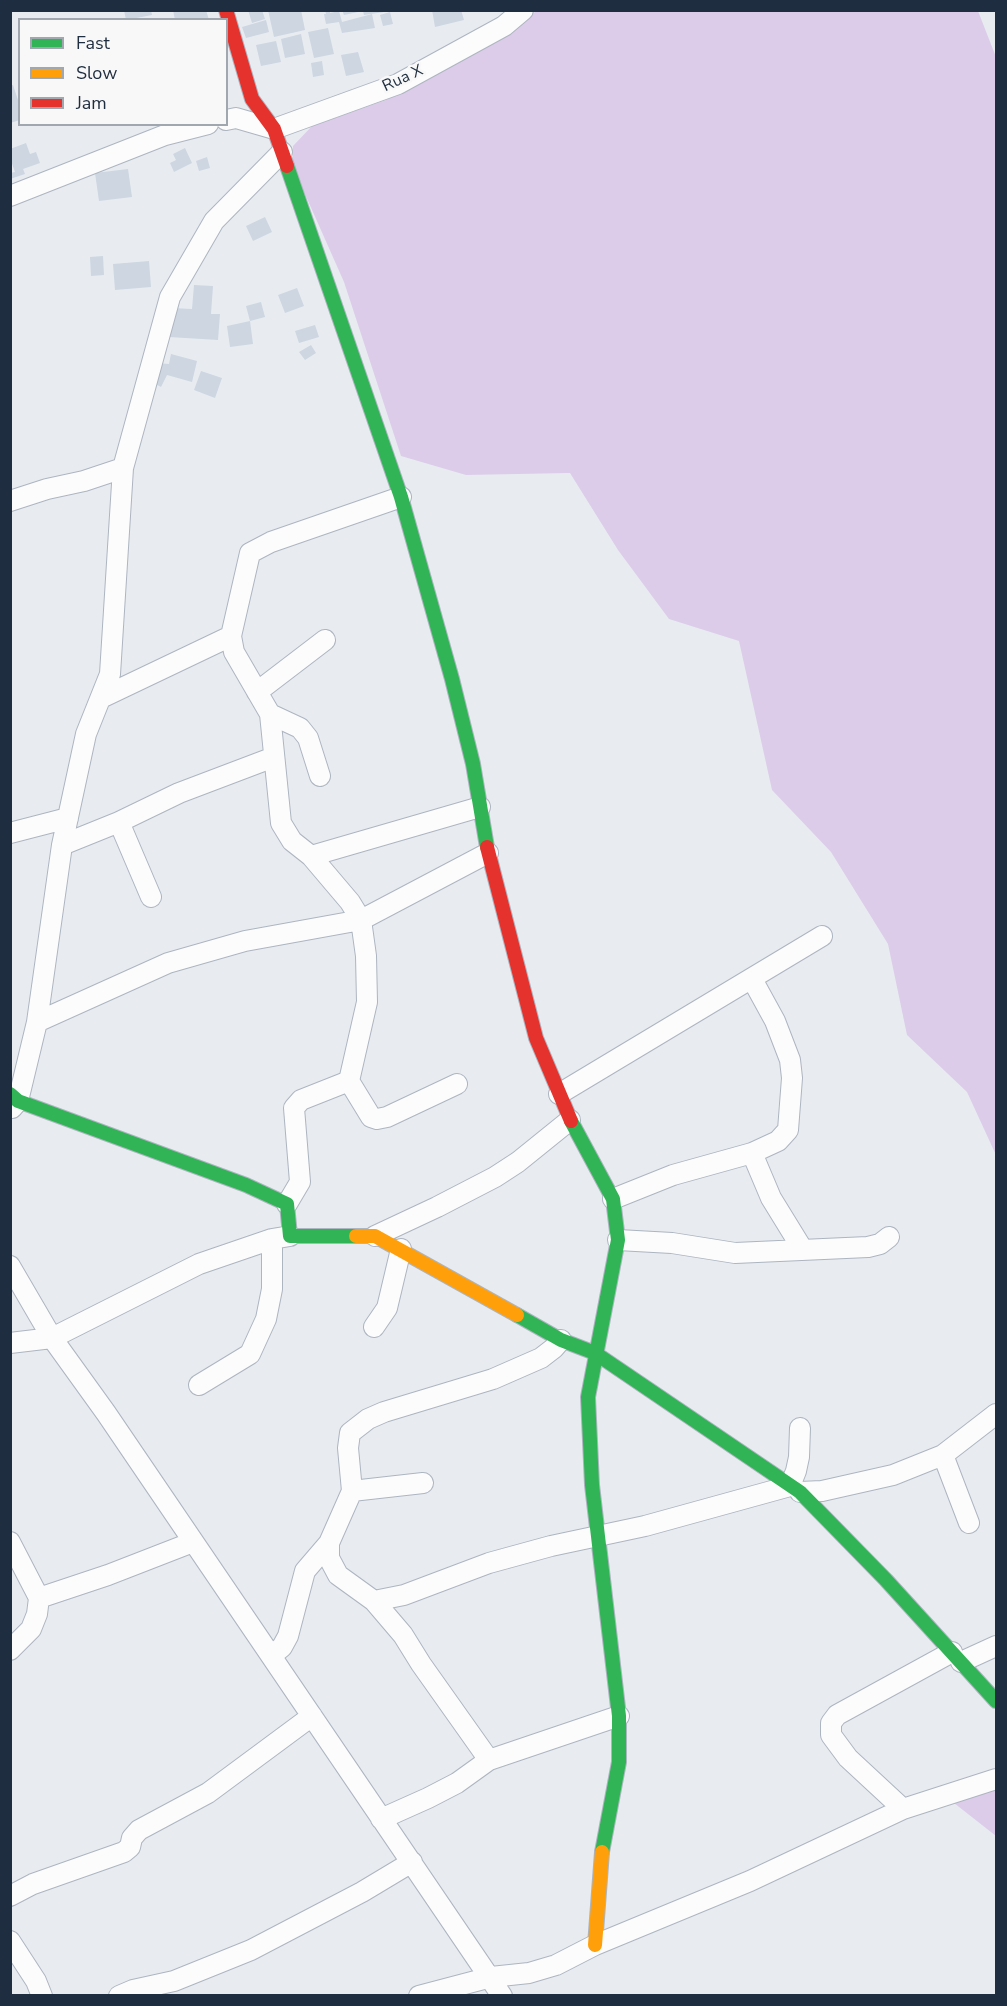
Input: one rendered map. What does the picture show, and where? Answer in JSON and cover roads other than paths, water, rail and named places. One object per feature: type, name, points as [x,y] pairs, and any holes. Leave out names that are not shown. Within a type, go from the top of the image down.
[{"type":"street","points":[[226,10],[252,99],[274,129],[401,497],[452,679],[473,764],[488,853],[536,1038],[570,1120],[613,1199],[618,1240],[588,1397],[592,1485],[619,1716],[619,1762],[602,1850],[595,1945]]},
{"type":"street","name":"Rua X","points":[[274,129],[398,84],[504,26],[523,10]]},
{"type":"street","points":[[228,120],[236,118],[274,129]]},
{"type":"street","points":[[10,196],[165,135],[200,126]]},
{"type":"street","points":[[282,152],[214,221],[170,297],[123,468],[110,674],[86,734],[62,845],[37,1022],[13,1102],[246,1185],[287,1204]]},
{"type":"street","points":[[10,501],[123,468]]},
{"type":"street","points":[[401,497],[271,542],[250,553],[231,636],[234,652],[270,714],[281,823],[292,841],[311,856],[350,902],[361,920],[366,956],[367,1002],[349,1081],[371,1117],[377,1119],[387,1117],[457,1084]]},
{"type":"street","points":[[101,698],[231,636]]},
{"type":"street","points":[[257,692],[325,640]]},
{"type":"street","points":[[270,714],[300,728],[308,738],[320,776]]},
{"type":"street","points":[[62,845],[119,822],[179,793],[274,757]]},
{"type":"street","points":[[311,856],[480,807]]},
{"type":"street","points":[[10,833],[68,818]]},
{"type":"street","points":[[119,822],[151,897]]},
{"type":"street","points":[[37,1022],[168,963],[245,940],[361,920],[488,853]]},
{"type":"street","points":[[559,1094],[822,936]]},
{"type":"street","points":[[613,1199],[673,1175],[752,1153],[778,1141],[788,1130],[792,1078],[790,1060],[775,1021],[752,979]]},
{"type":"street","points":[[199,1385],[250,1354],[266,1319],[287,1204],[300,1182],[294,1108],[301,1101],[349,1081]]},
{"type":"street","points":[[10,1343],[52,1338],[199,1264],[281,1238],[375,1236],[495,1177],[518,1162],[570,1120]]},
{"type":"street","points":[[752,1153],[771,1198],[803,1250]]},
{"type":"street","points":[[375,1236],[561,1340],[595,1353],[795,1489],[886,1580],[996,1701]]},
{"type":"street","points":[[618,1240],[672,1243],[735,1253],[868,1247],[880,1244],[889,1237]]},
{"type":"street","points":[[374,1327],[387,1308],[401,1249]]},
{"type":"street","points":[[10,1266],[52,1338],[106,1413],[502,1995]]},
{"type":"street","points":[[271,1656],[282,1647],[288,1636],[305,1571],[329,1543],[352,1491],[348,1448],[350,1433],[368,1419],[493,1379],[541,1358],[561,1340]]},
{"type":"street","points":[[374,1600],[404,1595],[499,1560],[551,1546],[795,1489],[822,1491],[894,1475],[943,1455],[996,1414]]},
{"type":"street","points":[[795,1489],[800,1428]]},
{"type":"street","points":[[943,1455],[969,1523]]},
{"type":"street","points":[[352,1491],[423,1483]]},
{"type":"street","points":[[10,1542],[39,1598],[37,1614],[31,1629],[10,1650]]},
{"type":"street","points":[[39,1598],[108,1575],[193,1542]]},
{"type":"street","points":[[329,1543],[329,1558],[338,1575],[374,1600],[403,1635],[489,1760]]},
{"type":"street","points":[[903,1809],[848,1758],[831,1735],[831,1723],[837,1715],[956,1657],[996,1646]]},
{"type":"street","points":[[10,1896],[33,1884],[124,1852],[139,1830],[208,1793],[312,1716]]},
{"type":"street","points":[[381,1819],[457,1783],[489,1760],[619,1716]]},
{"type":"street","points":[[418,1995],[491,1977],[528,1973],[556,1965],[595,1945],[750,1881],[903,1809],[996,1779]]},
{"type":"street","points":[[118,1995],[174,1980],[251,1950],[362,1893],[412,1862]]},
{"type":"street","points":[[10,1941],[36,1981],[42,1995]]}]
